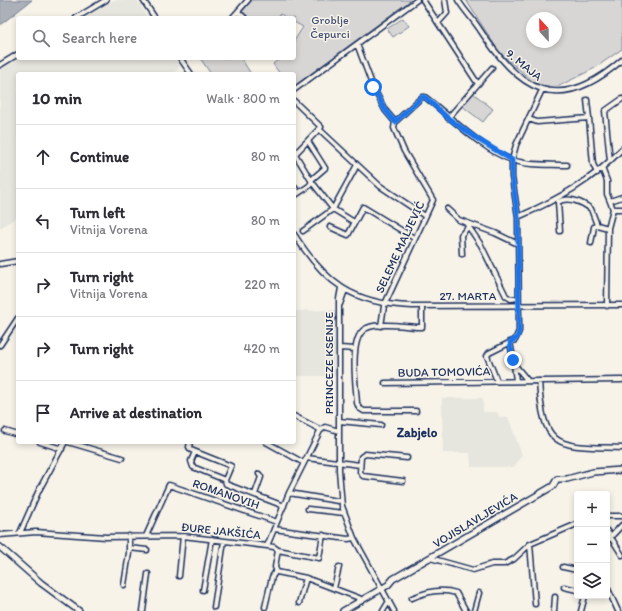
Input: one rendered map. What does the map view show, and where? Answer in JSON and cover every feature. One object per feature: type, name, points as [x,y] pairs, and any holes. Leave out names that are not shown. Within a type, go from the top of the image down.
[{"type":"main road","name":"VOJISLAVLJEVIĆA","points":[[343,611],[382,589],[393,579],[553,486],[558,479],[567,480],[595,472],[622,470]]},
{"type":"main road","points":[[0,547],[41,583],[79,611]]},
{"type":"street","points":[[79,16],[106,0]]},
{"type":"street","points":[[143,0],[154,16]]},
{"type":"street","points":[[234,16],[248,0]]},
{"type":"street","points":[[296,89],[417,0]]},
{"type":"street","points":[[423,0],[478,84]]},
{"type":"street","points":[[438,23],[447,14],[445,0]]},
{"type":"street","name":"9. MAJA","points":[[458,0],[497,56],[532,86],[542,90],[568,90],[587,85],[603,76],[622,60]]},
{"type":"street","points":[[238,12],[243,16]]},
{"type":"street","points":[[357,44],[373,87],[385,110],[395,122],[424,97],[448,118],[494,151],[512,160],[522,162],[567,164]]},
{"type":"street","points":[[0,65],[16,55]]},
{"type":"street","points":[[181,60],[190,72]]},
{"type":"street","points":[[448,118],[492,68]]},
{"type":"street","points":[[497,381],[488,352],[515,340],[518,336],[518,217],[512,177],[512,160],[516,145],[542,90]]},
{"type":"street","points":[[610,160],[604,111],[622,99]]},
{"type":"street","points":[[588,100],[593,164],[596,173]]},
{"type":"street","points":[[296,103],[357,165],[383,188],[425,216]]},
{"type":"street","points":[[529,119],[537,122],[589,118]]},
{"type":"street","name":"SELEME MALJEVIĆ","points":[[385,304],[433,198],[404,151],[394,128],[395,122]]},
{"type":"street","points":[[296,153],[320,128]]},
{"type":"street","points":[[296,190],[298,193],[311,184],[311,181],[325,168],[308,141]]},
{"type":"street","points":[[557,201],[596,173],[622,149]]},
{"type":"street","points":[[296,158],[311,181],[333,209],[354,222]]},
{"type":"street","points":[[303,231],[333,209],[357,165]]},
{"type":"street","points":[[602,168],[607,181],[606,191],[613,209],[608,228],[607,306]]},
{"type":"street","points":[[610,201],[622,197]]},
{"type":"street","points":[[518,217],[557,201],[570,199],[589,207],[593,212],[597,225]]},
{"type":"street","points":[[557,201],[560,231]]},
{"type":"street","points":[[330,227],[348,235],[363,207],[414,238]]},
{"type":"street","points":[[447,209],[454,217],[467,225],[474,234],[505,295],[509,298],[518,298]]},
{"type":"street","points":[[613,209],[622,209]]},
{"type":"street","points":[[467,225],[495,232],[518,244]]},
{"type":"street","points":[[462,254],[461,234],[467,225]]},
{"type":"street","points":[[592,243],[592,228],[597,225],[608,228]]},
{"type":"street","points":[[474,234],[479,227]]},
{"type":"street","name":"27. MARTA","points":[[296,237],[313,262],[324,274],[343,289],[368,300],[385,304],[422,306],[622,306]]},
{"type":"street","points":[[0,264],[16,261]]},
{"type":"street","name":"PRINCEZE KSENIJE","points":[[343,289],[339,294],[340,488],[344,513],[354,538],[394,611]]},
{"type":"street","points":[[381,326],[385,304]]},
{"type":"street","points":[[416,411],[364,411],[359,408],[357,403],[355,349],[357,338],[363,330],[367,328],[381,326],[422,327],[422,306]]},
{"type":"street","points":[[0,345],[16,321]]},
{"type":"street","points":[[510,342],[516,381]]},
{"type":"street","points":[[340,348],[355,349]]},
{"type":"street","points":[[514,364],[528,381]]},
{"type":"street","name":"BUDA TOMOVIĆA","points":[[386,383],[622,380]]},
{"type":"street","points":[[539,381],[541,412],[547,428],[553,437],[570,446],[622,448]]},
{"type":"street","points":[[296,417],[321,430]]},
{"type":"street","name":"PRINCEZE KSENIJE","points":[[339,421],[381,425]]},
{"type":"street","points":[[267,546],[289,493],[321,430],[326,427],[339,431]]},
{"type":"street","points":[[5,431],[16,434]]},
{"type":"street","points":[[46,444],[62,449]]},
{"type":"street","points":[[20,533],[43,482],[66,444]]},
{"type":"street","points":[[74,444],[122,458]]},
{"type":"street","points":[[190,444],[189,449],[231,466],[225,480]]},
{"type":"street","points":[[270,444],[304,463]]},
{"type":"street","points":[[195,452],[191,461],[193,467],[225,480],[226,484],[284,506]]},
{"type":"street","points":[[403,481],[363,476],[360,472],[361,457],[364,454],[407,458]]},
{"type":"street","points":[[307,458],[360,465]]},
{"type":"street","points":[[255,494],[261,477],[259,474]]},
{"type":"street","name":"ROMANOVIH","points":[[146,536],[169,485],[277,522]]},
{"type":"street","points":[[289,493],[338,501]]},
{"type":"street","points":[[308,509],[344,513]]},
{"type":"street","points":[[610,516],[622,516]]},
{"type":"street","points":[[430,558],[473,570],[492,564],[508,562],[530,544],[574,525]]},
{"type":"street","points":[[622,525],[611,538],[622,555]]},
{"type":"street","points":[[274,529],[354,538]]},
{"type":"street","name":"ĐURE JAKŠIĆA","points":[[0,535],[36,532],[98,536],[183,536],[274,547],[278,550],[319,558],[323,535]]},
{"type":"street","points":[[124,585],[129,548],[129,536]]},
{"type":"street","points":[[179,576],[183,536]]},
{"type":"street","points":[[203,590],[212,539]]},
{"type":"street","points":[[214,607],[224,541]]},
{"type":"street","points":[[530,544],[535,604]]},
{"type":"street","points":[[129,548],[147,550]]},
{"type":"street","points":[[266,607],[272,577],[276,571],[278,550]]},
{"type":"street","points":[[334,588],[339,567]]},
{"type":"street","points":[[563,567],[574,569]]},
{"type":"street","points":[[276,571],[280,574],[306,578],[334,588],[362,601]]},
{"type":"street","points":[[143,611],[148,574]]},
{"type":"street","points":[[299,603],[306,578]]},
{"type":"street","points":[[564,587],[574,589]]},
{"type":"street","points":[[412,598],[427,592],[438,590],[456,592],[466,611]]},
{"type":"street","points":[[474,611],[479,593]]},
{"type":"street","points":[[610,594],[618,611]]},
{"type":"street","points":[[555,597],[555,611]]},
{"type":"street","points":[[581,611],[584,599]]},
{"type":"street","points":[[383,611],[389,601]]},
{"type":"shaded area","points":[[0,0],[32,0],[0,25]]},
{"type":"shaded area","points":[[114,0],[137,0],[147,16],[87,16]]},
{"type":"shaded area","points":[[16,59],[175,60],[180,67],[175,72],[16,72],[16,217],[0,228],[0,68]]},
{"type":"shaded area","points":[[337,310],[337,376],[296,376],[296,311]]},
{"type":"shaded area","points":[[442,398],[483,398],[483,412],[497,412],[500,418],[508,417],[522,455],[514,467],[471,467],[470,453],[443,453]]},
{"type":"green space","name":"Groblje Čepurci","points":[[252,0],[411,0],[296,85],[296,72],[279,72],[273,64],[278,60],[296,60],[296,38],[303,27],[296,23],[296,16],[284,16],[280,14],[278,16],[245,16],[241,13]]},
{"type":"green space","points":[[466,0],[622,0],[622,49],[595,68],[559,86],[540,88],[499,52]]},
{"type":"green space","points":[[403,18],[409,26],[393,37],[387,29]]},
{"type":"green space","points":[[201,60],[242,60],[250,72],[210,72]]},
{"type":"green space","points":[[473,93],[493,109],[483,122],[462,106]]},
{"type":"district","name":"Zabjelo","points":[[417,432]]},
{"type":"route","points":[[373,87],[385,110],[395,122],[422,97],[425,97],[448,118],[494,151],[512,160],[511,170],[518,210],[519,331],[517,338],[510,342],[513,360]]}]
